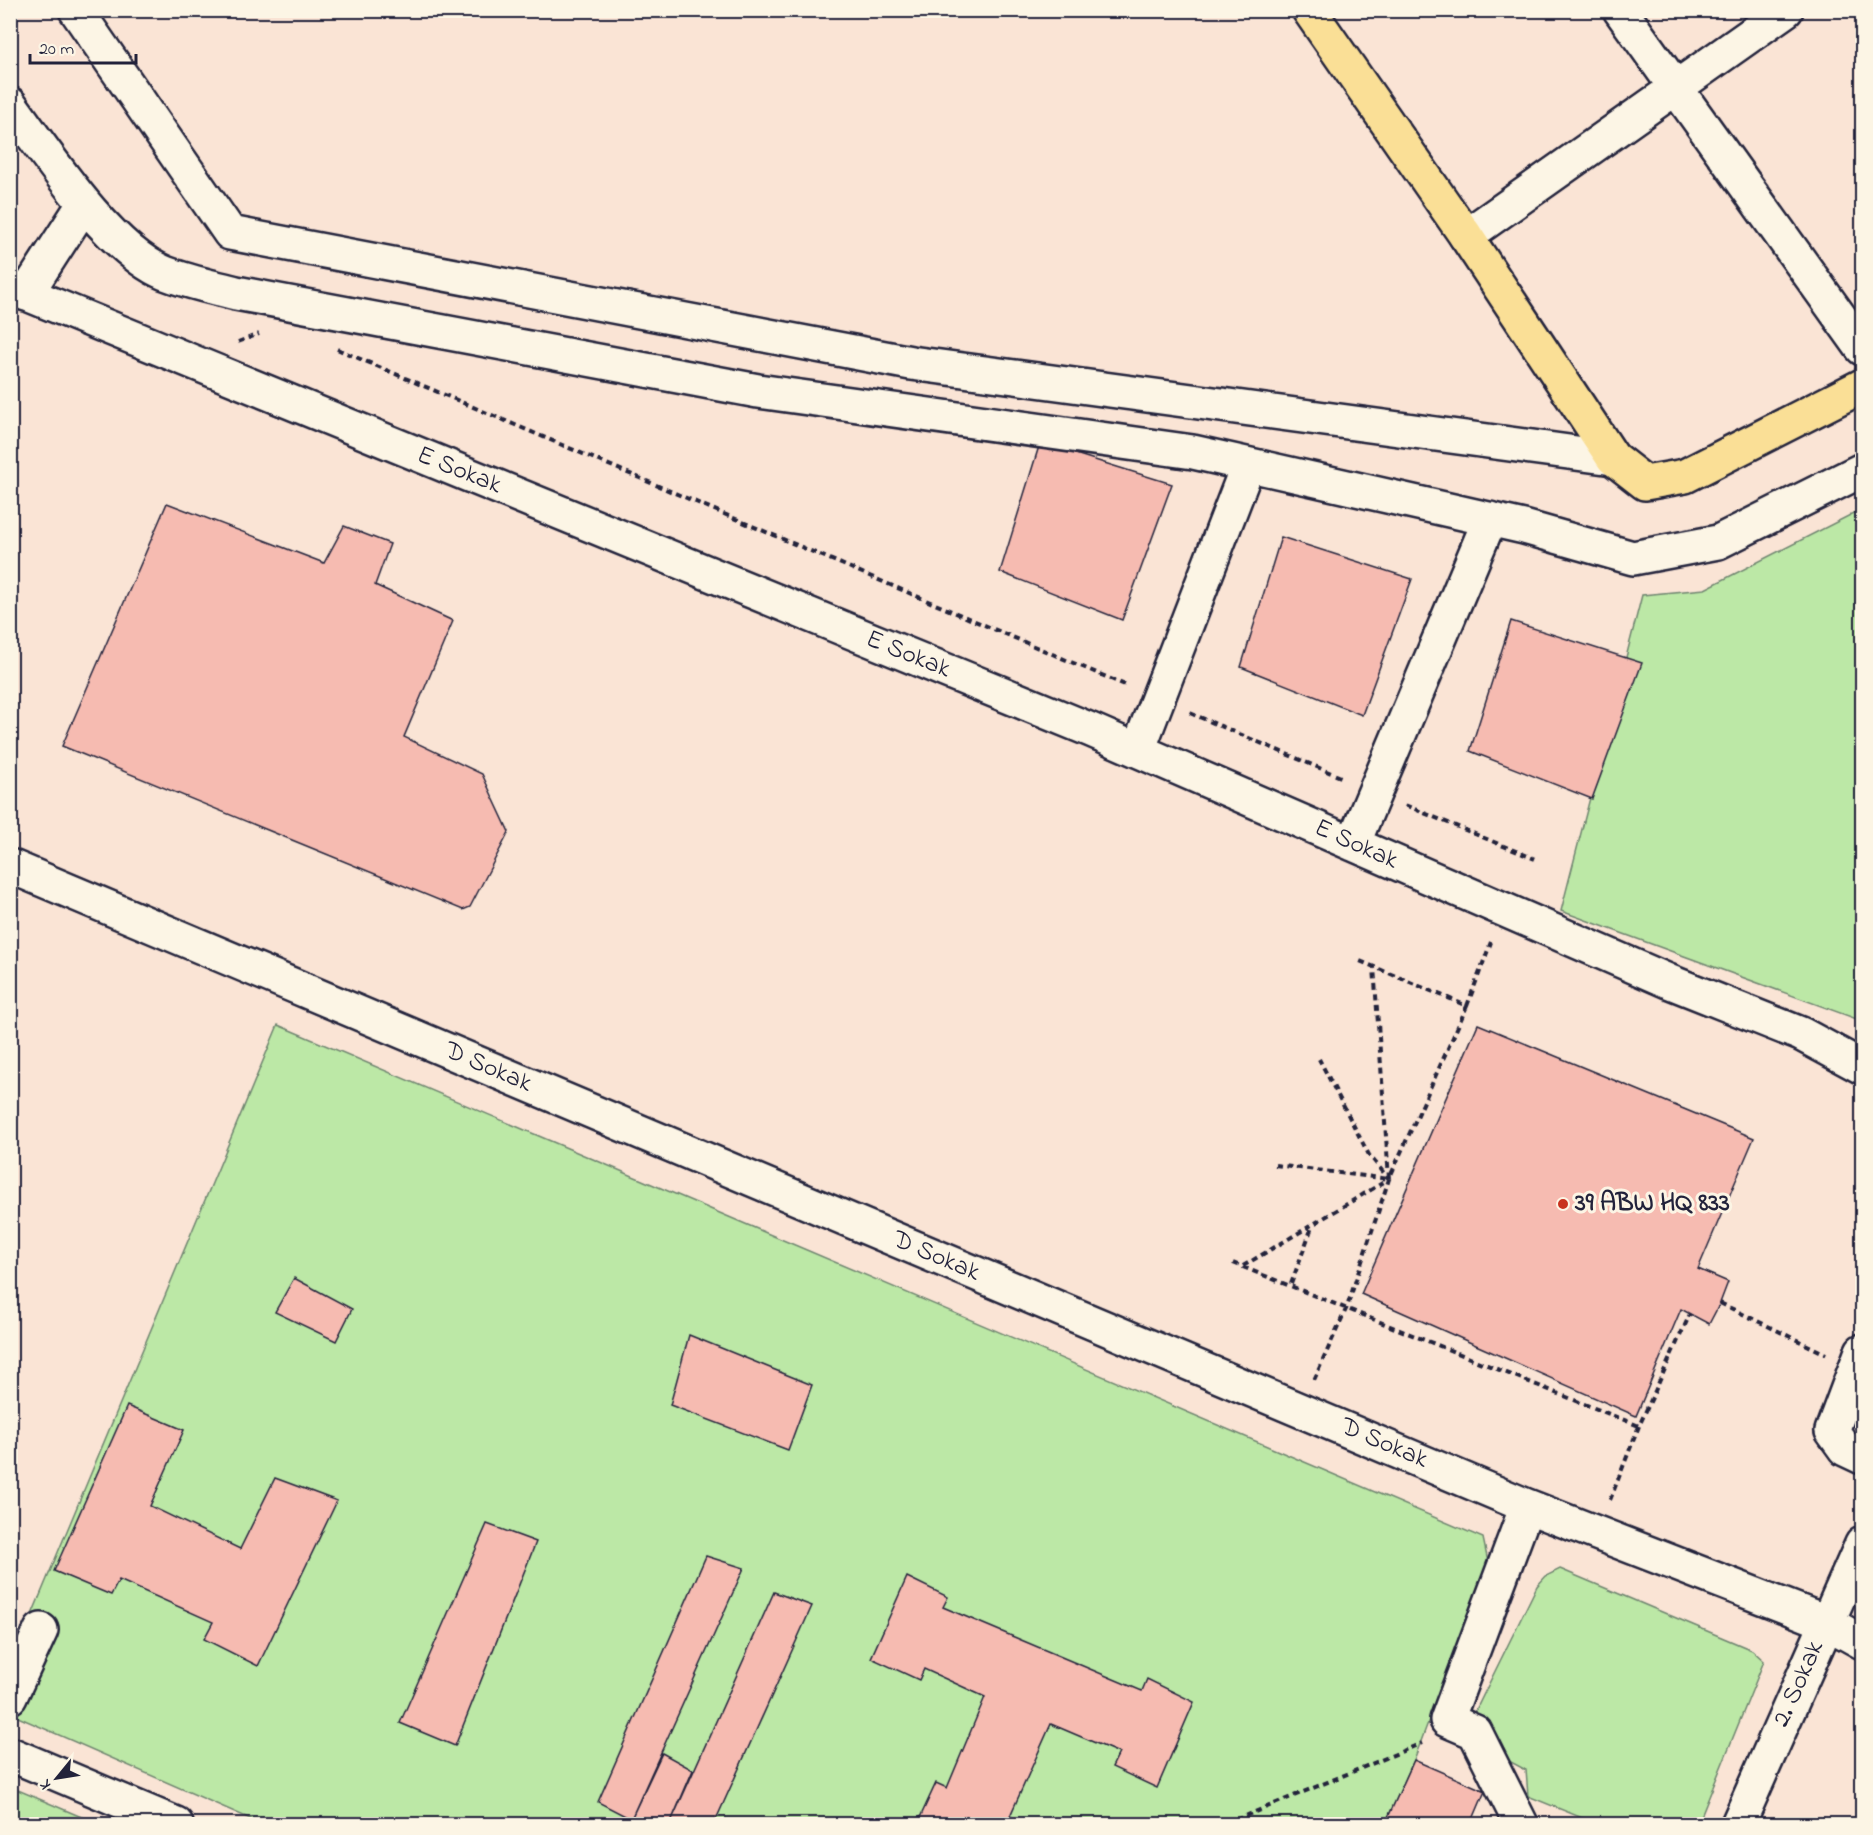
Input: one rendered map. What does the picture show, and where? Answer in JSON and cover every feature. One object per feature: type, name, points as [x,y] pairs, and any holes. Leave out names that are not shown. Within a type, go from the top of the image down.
[{"type":"main road","points":[[1309,10],[1466,236],[1613,458],[1645,483],[1685,476],[1863,386]]},
{"type":"street","points":[[76,10],[230,233],[911,363],[1613,458]]},
{"type":"street","points":[[1620,10],[1863,348]]},
{"type":"street","points":[[1466,236],[1786,10]]},
{"type":"street","points":[[10,104],[84,204],[127,247],[163,272],[236,293],[758,391],[1193,452],[1490,519],[1633,558],[1718,542],[1863,470]]},
{"type":"street","points":[[18,291],[84,204]]},
{"type":"street","name":"E Sokak","points":[[18,291],[1138,750],[1668,981],[1801,1034]]},
{"type":"street","points":[[1138,750],[1248,465]]},
{"type":"street","points":[[1353,844],[1490,519]]},
{"type":"street","name":"D Sokak","points":[[10,866],[1301,1408],[1527,1506],[1826,1622],[1863,1642]]},
{"type":"street","points":[[1801,1034],[1863,1045]]},
{"type":"street","points":[[1801,1034],[1863,1067]]},
{"type":"street","points":[[1859,1360],[1832,1431],[1845,1449],[1863,1457]]},
{"type":"street","points":[[1521,1824],[1475,1732],[1447,1720],[1527,1506]]},
{"type":"street","name":"2. Sokak","points":[[1738,1824],[1826,1622],[1863,1544]]},
{"type":"street","points":[[10,1697],[41,1630]]},
{"type":"street","points":[[10,1754],[176,1824]]},
{"type":"path","points":[[236,342],[268,330]]},
{"type":"path","points":[[331,347],[1534,860]]},
{"type":"path","points":[[1301,1408],[1347,1307],[1389,1179],[1467,1006],[1503,910]]},
{"type":"path","points":[[1360,961],[1467,1006]]},
{"type":"path","points":[[1374,967],[1389,1179]]},
{"type":"path","points":[[1319,1059],[1369,1155],[1389,1179]]},
{"type":"path","points":[[1275,1165],[1389,1179]]},
{"type":"path","points":[[1242,1266],[1389,1179]]},
{"type":"path","points":[[1291,1284],[1312,1226]]},
{"type":"path","points":[[1233,1263],[1291,1284],[1639,1426]]},
{"type":"path","points":[[1720,1303],[1859,1360]]},
{"type":"path","points":[[1596,1534],[1639,1426],[1690,1314]]},
{"type":"path","points":[[1226,1824],[1461,1727]]},
{"type":"green space","points":[[1862,509],[1862,1021],[1561,911],[1642,595],[1705,589]]},
{"type":"green space","points":[[278,1025],[1483,1538],[1488,1562],[1414,1760],[1385,1824],[262,1824],[11,1714],[11,1665]]},
{"type":"green space","points":[[1560,1569],[1752,1650],[1764,1661],[1698,1824],[1597,1824],[1528,1796],[1526,1770],[1507,1760],[1474,1714],[1537,1586],[1546,1576]]},
{"type":"green space","points":[[11,1787],[98,1824],[11,1824]]},
{"type":"building","points":[[1040,443],[1172,484],[1122,620],[1000,572]]},
{"type":"building","points":[[167,503],[324,563],[344,526],[390,544],[375,585],[453,621],[404,737],[482,774],[509,832],[470,907],[463,910],[62,746]]},
{"type":"building","points":[[1281,537],[1412,579],[1362,715],[1241,667]]},
{"type":"building","points":[[1511,621],[1642,663],[1592,799],[1470,751]]},
{"type":"building","name":"39 ABW HQ 833","points":[[1478,1024],[1754,1138],[1698,1269],[1728,1282],[1720,1303],[1709,1324],[1681,1309],[1636,1416],[1361,1294]]},
{"type":"building","points":[[294,1278],[352,1309],[336,1341],[275,1312]]},
{"type":"building","points":[[689,1335],[812,1385],[788,1450],[670,1405]]},
{"type":"building","points":[[127,1406],[184,1430],[150,1506],[240,1549],[275,1478],[337,1501],[258,1666],[204,1639],[213,1622],[119,1580],[111,1595],[54,1571]]},
{"type":"building","points":[[487,1524],[536,1542],[455,1746],[400,1723]]},
{"type":"building","points":[[706,1556],[744,1568],[631,1819],[598,1802]]},
{"type":"building","points":[[907,1577],[948,1597],[943,1607],[1142,1691],[1147,1679],[1194,1702],[1157,1788],[1112,1767],[1119,1753],[1051,1724],[1010,1816],[1020,1822],[1019,1824],[924,1824],[918,1822],[936,1783],[947,1788],[985,1697],[924,1669],[919,1680],[871,1658]]},
{"type":"building","points":[[774,1592],[812,1606],[714,1824],[670,1824]]},
{"type":"building","points":[[662,1753],[693,1770],[670,1824],[641,1824],[631,1819]]},
{"type":"building","points":[[1414,1760],[1485,1791],[1471,1824],[1385,1824]]},
{"type":"place","name":"39 ABW HQ 833","points":[[1563,1204]]}]
